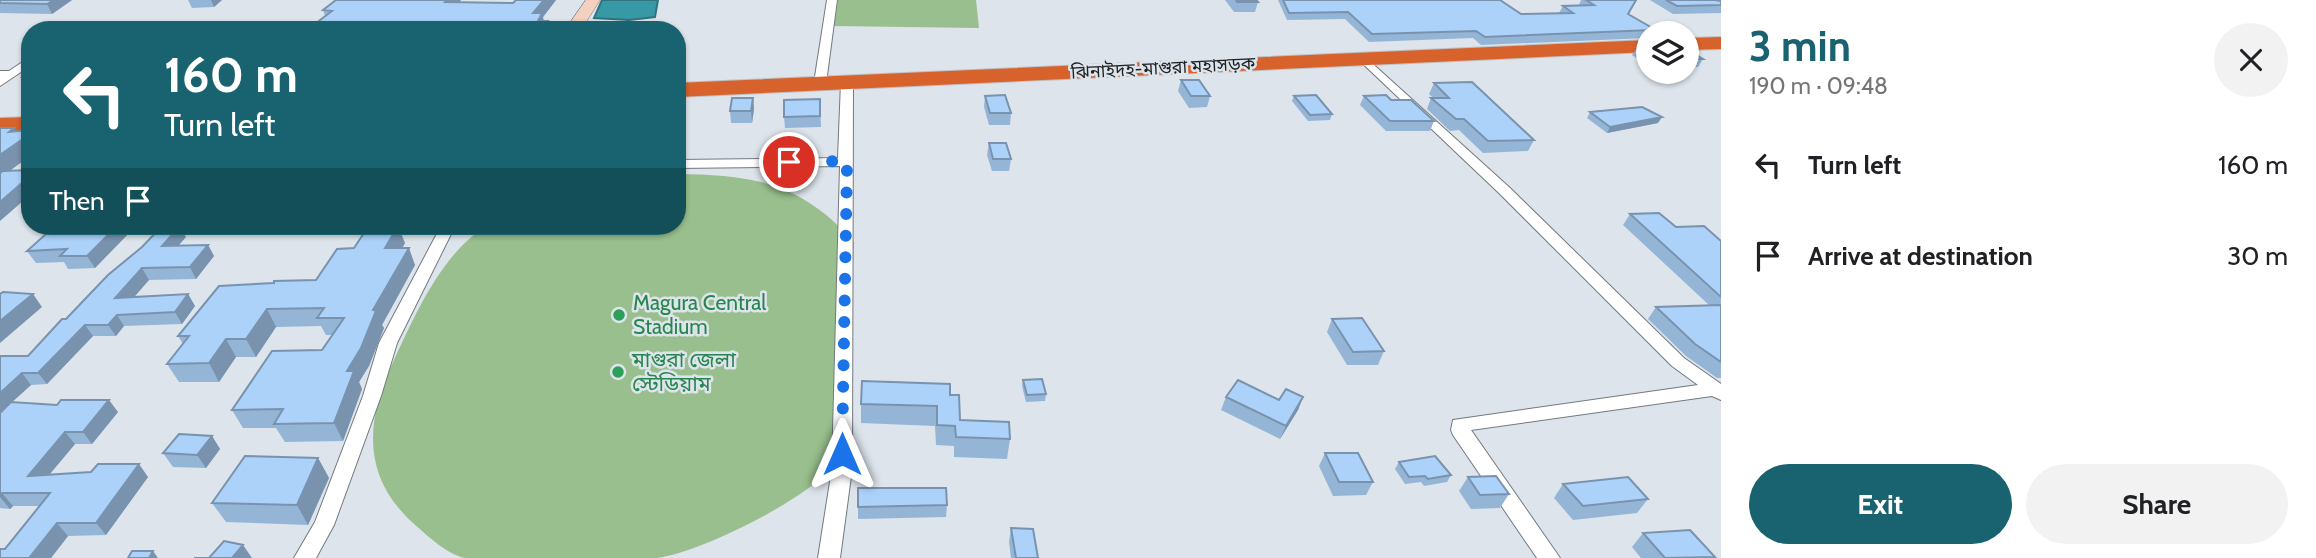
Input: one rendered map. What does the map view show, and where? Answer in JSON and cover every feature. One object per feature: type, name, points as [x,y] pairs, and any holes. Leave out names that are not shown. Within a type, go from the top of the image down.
[{"type":"highway","points":[[1699,44],[1721,43]]},
{"type":"highway","name":"ঝিনাইদহ-মাগুরা মহাসড়ক","points":[[686,90],[1636,47]]},
{"type":"main road","points":[[579,21],[593,0]]},
{"type":"street","points":[[820,83],[832,0]]},
{"type":"street","points":[[1364,59],[1487,174],[1678,362],[1718,391]]},
{"type":"street","points":[[0,82],[6,74]]},
{"type":"street","points":[[829,558],[842,469],[848,168],[845,162],[847,82]]},
{"type":"street","points":[[686,164],[845,162]]},
{"type":"street","points":[[305,558],[324,526],[372,396],[388,343],[443,235]]},
{"type":"street","points":[[1549,558],[1460,430],[1460,425],[1718,391]]},
{"type":"green space","points":[[838,0],[976,0],[979,28],[834,26]]},
{"type":"green space","name":"মাগুরা জেলা স্টেডিয়াম","points":[[686,174],[753,180],[795,194],[834,222],[854,242],[845,437],[840,460],[824,476],[780,507],[701,546],[677,554],[657,558],[466,558],[448,551],[402,512],[388,492],[378,472],[373,430],[384,384],[411,323],[431,286],[474,235],[686,235]]},
{"type":"water","points":[[602,0],[658,0],[655,17],[629,20],[594,18]]},
{"type":"building","points":[[0,0],[54,0],[47,4],[0,3]]},
{"type":"building","points":[[336,0],[513,3],[516,0],[544,0],[533,13],[542,13],[538,21],[319,21],[332,11],[323,10]]},
{"type":"building","points":[[1236,0],[1256,0],[1258,2],[1237,2]]},
{"type":"building","points":[[1283,0],[1500,0],[1521,14],[1573,13],[1563,6],[1594,5],[1586,0],[1636,0],[1628,14],[1640,21],[1636,21],[1636,31],[1485,37],[1476,31],[1372,34],[1348,12],[1289,13]]},
{"type":"building","points":[[1666,0],[1715,0],[1721,1],[1721,5],[1677,6]]},
{"type":"building","points":[[1181,80],[1199,80],[1210,96],[1191,96]]},
{"type":"building","points":[[1472,82],[1534,140],[1488,141],[1464,119],[1456,119],[1431,98],[1449,98],[1434,83]]},
{"type":"building","points":[[1005,95],[1011,113],[990,113],[985,96]]},
{"type":"building","points":[[1316,95],[1332,114],[1310,115],[1294,96]]},
{"type":"building","points":[[1386,95],[1391,100],[1411,100],[1434,121],[1390,121],[1364,96]]},
{"type":"building","points":[[732,98],[753,98],[751,111],[730,111]]},
{"type":"building","points":[[820,99],[820,116],[784,117],[784,100]]},
{"type":"building","points":[[1642,107],[1662,117],[1610,127],[1590,112]]},
{"type":"building","points":[[0,128],[14,128],[9,132],[21,131],[21,140],[0,155]]},
{"type":"building","points":[[989,143],[1006,143],[1011,159],[993,159]]},
{"type":"building","points":[[21,170],[21,184],[0,202],[0,173]]},
{"type":"building","points":[[1659,213],[1676,227],[1704,226],[1721,241],[1721,297],[1630,214]]},
{"type":"building","points":[[45,235],[108,235],[87,256],[60,256],[67,249],[27,251]]},
{"type":"building","points":[[153,235],[172,235],[162,246],[208,245],[190,267],[142,268],[115,298],[188,294],[175,312],[117,315],[108,325],[85,325],[38,373],[22,373],[0,393],[0,356],[28,356],[108,275]]},
{"type":"building","points":[[363,235],[393,235],[385,248],[409,248],[373,310],[376,311],[361,348],[347,371],[354,371],[334,423],[274,424],[283,409],[232,410],[272,351],[322,350],[344,318],[317,318],[324,308],[267,309],[246,339],[226,339],[209,363],[167,364],[189,336],[178,336],[219,286],[316,280],[337,249],[354,248]]},
{"type":"building","points":[[0,294],[33,294],[0,321]]},
{"type":"building","points":[[1721,305],[1721,362],[1695,344],[1656,307]]},
{"type":"building","points":[[1362,318],[1384,351],[1353,352],[1332,319]]},
{"type":"building","points":[[1042,379],[1046,394],[1027,395],[1023,380]]},
{"type":"building","points":[[1238,380],[1279,400],[1286,389],[1303,397],[1286,426],[1226,397]]},
{"type":"building","points":[[862,381],[950,384],[950,395],[959,395],[960,420],[1009,422],[1010,439],[956,437],[955,426],[937,425],[937,406],[861,404]]},
{"type":"building","points":[[61,400],[109,400],[83,432],[65,432],[28,476],[91,472],[98,464],[139,464],[96,523],[57,523],[29,558],[0,558],[0,549],[5,549],[50,493],[0,495],[0,413],[11,402],[57,405]]},
{"type":"building","points":[[179,434],[212,436],[197,455],[163,453]]},
{"type":"building","points":[[1325,453],[1358,453],[1373,482],[1339,482]]},
{"type":"building","points":[[245,456],[318,458],[297,505],[212,503]]},
{"type":"building","points":[[1435,456],[1451,475],[1428,479],[1425,476],[1409,477],[1399,462]]},
{"type":"building","points":[[1496,476],[1509,494],[1480,495],[1468,477]]},
{"type":"building","points":[[1628,477],[1648,499],[1583,506],[1563,484]]},
{"type":"building","points":[[858,488],[946,488],[947,505],[858,507]]},
{"type":"building","points":[[1011,528],[1033,529],[1038,558],[1016,558]]},
{"type":"building","points":[[1690,530],[1715,557],[1665,558],[1643,533]]},
{"type":"building","points":[[224,541],[243,545],[232,558],[209,558]]},
{"type":"building","points":[[132,551],[153,551],[149,558],[128,558]]},
{"type":"place","name":"Magura Central Stadium","points":[[619,315]]},
{"type":"place","name":"মাগুরা জেলা স্টেডিয়াম","points":[[618,372]]},
{"type":"route","points":[[789,162],[839,161],[845,162],[848,168],[842,454]]}]
